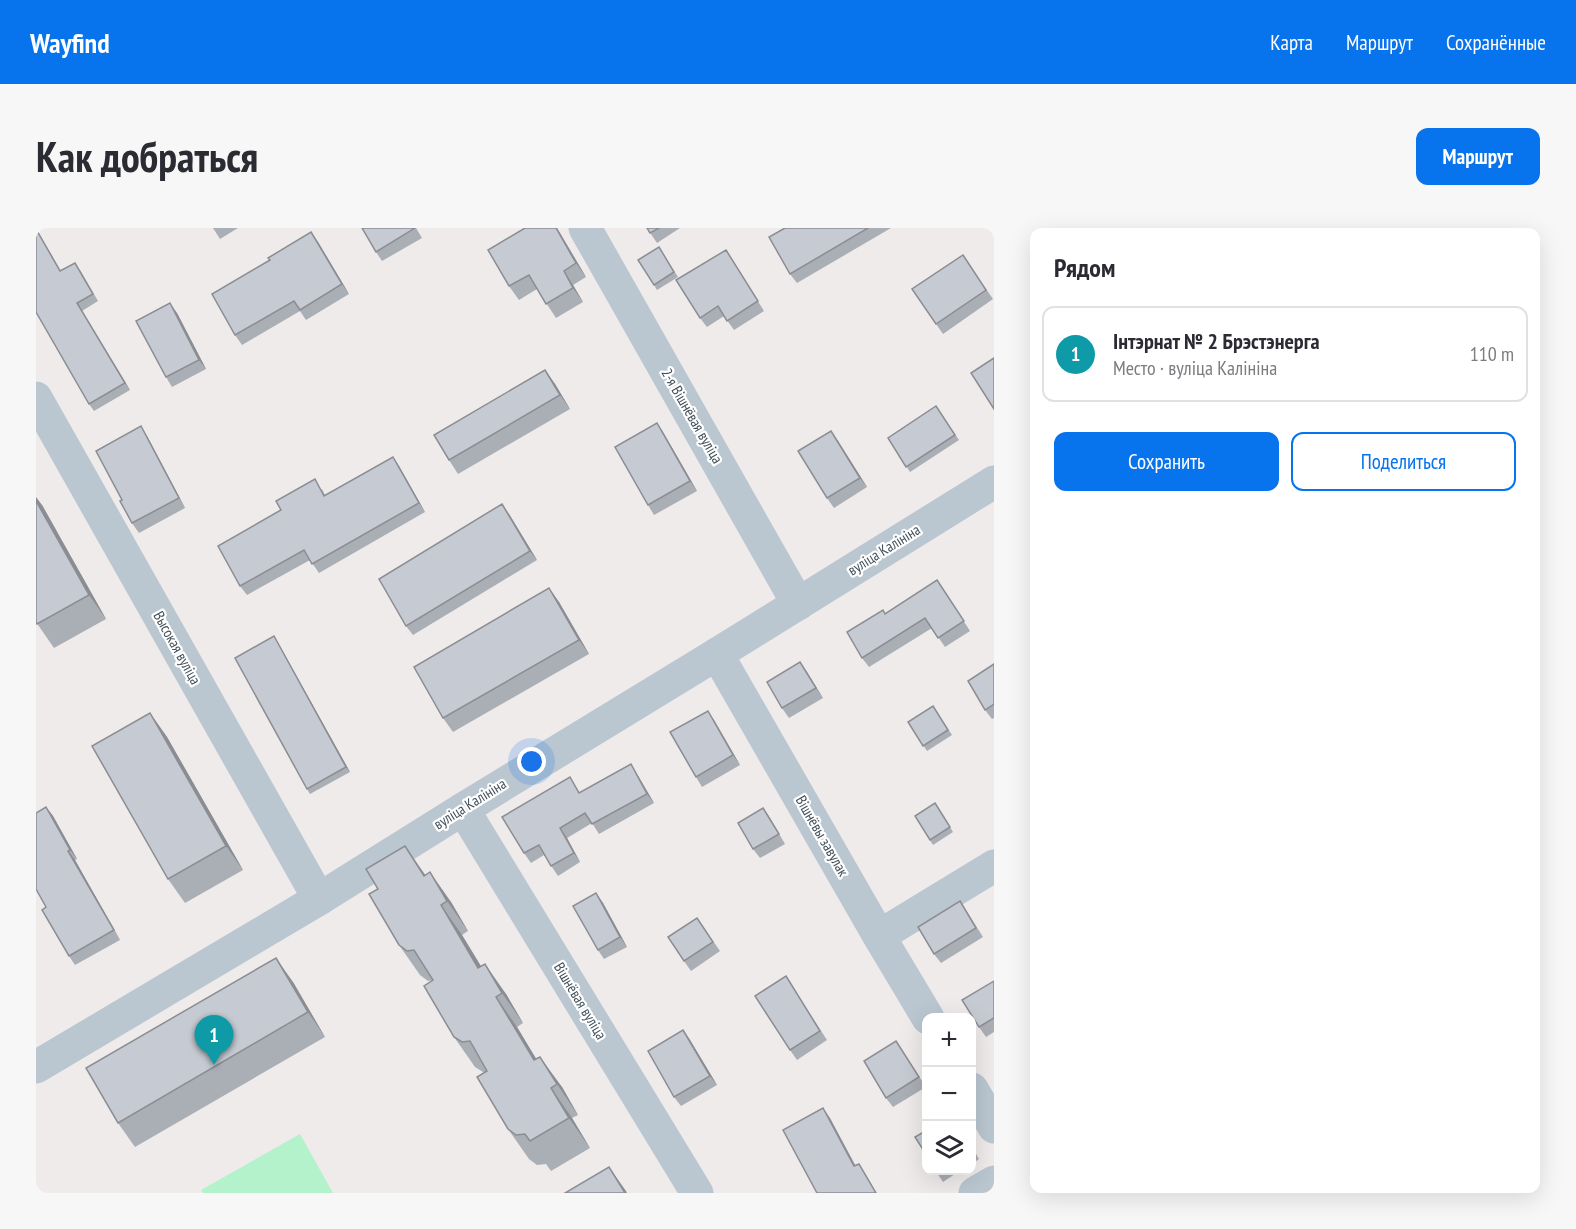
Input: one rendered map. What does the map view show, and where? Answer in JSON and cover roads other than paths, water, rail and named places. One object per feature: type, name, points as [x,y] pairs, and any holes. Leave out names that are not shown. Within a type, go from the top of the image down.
[{"type":"street","name":"2-я Вішнёвая вуліца","points":[[585,228],[798,603]]},
{"type":"street","name":"Высокая вуліца","points":[[36,398],[319,899]]},
{"type":"street","name":"вуліца Калініна","points":[[36,1067],[319,899],[994,482]]},
{"type":"street","name":"Вішнёвы завулак","points":[[717,654],[926,1013]]},
{"type":"street","name":"Вішнёвая вуліца","points":[[463,809],[697,1193]]},
{"type":"street","points":[[879,936],[994,866]]},
{"type":"street","points":[[976,1096],[994,1127]]},
{"type":"street","points":[[975,1193],[994,1182]]},
{"type":"place","name":"Інтэрнат № 2 Брэстэнерга","points":[[214,1065]]}]
